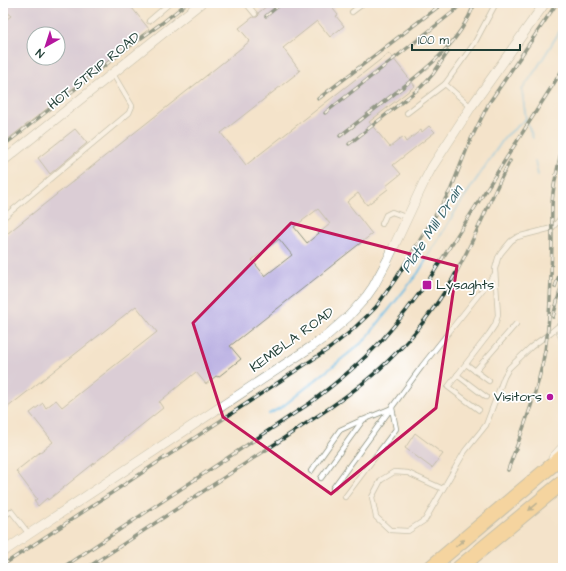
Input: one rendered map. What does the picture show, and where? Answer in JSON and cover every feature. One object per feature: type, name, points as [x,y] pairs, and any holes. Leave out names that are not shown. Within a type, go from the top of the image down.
[{"type":"main road","points":[[430,568],[563,456]]},
{"type":"main road","points":[[459,568],[563,482]]},
{"type":"street","name":"HOT STRIP ROAD","points":[[3,161],[201,3]]},
{"type":"street","name":"KEMBLA ROAD","points":[[3,552],[325,337],[349,316],[369,292],[388,259],[432,167],[471,108],[545,3]]},
{"type":"street","points":[[563,322],[561,332],[563,337]]},
{"type":"street","points":[[531,483],[563,447]]},
{"type":"lane","points":[[149,21],[170,3]]},
{"type":"lane","points":[[246,3],[255,14]]},
{"type":"lane","points":[[352,12],[364,3]]},
{"type":"lane","points":[[407,113],[445,84],[474,44],[496,3]]},
{"type":"lane","points":[[3,218],[130,114],[132,106],[113,74]]},
{"type":"lane","points":[[445,84],[471,108]]},
{"type":"lane","points":[[479,410],[448,387],[489,334],[497,320],[498,309],[494,274],[498,258],[506,246],[517,237],[552,228],[562,217],[563,211]]},
{"type":"lane","points":[[382,224],[386,215],[392,212],[408,218]]},
{"type":"lane","points":[[332,488],[422,366],[494,274]]},
{"type":"lane","points":[[443,489],[408,473],[394,472],[381,480],[372,496],[376,517],[390,530],[408,531],[425,520],[443,489],[465,451],[486,425],[509,368],[531,347],[563,322]]},
{"type":"lane","points":[[475,371],[516,324]]},
{"type":"lane","points":[[466,364],[488,381]]},
{"type":"lane","points":[[457,375],[486,397]]},
{"type":"lane","points":[[310,471],[340,430],[392,408]]},
{"type":"lane","points":[[345,497],[396,429],[392,408]]},
{"type":"lane","points":[[321,478],[363,420]]},
{"type":"lane","points":[[3,517],[11,511],[29,534]]},
{"type":"highlighted area","points":[[291,223],[457,266],[436,408],[331,494],[223,417],[193,323]]},
{"type":"building","points":[[3,3],[128,3],[149,29],[3,143],[3,22],[11,16],[3,6]]},
{"type":"building","points":[[271,3],[340,3],[333,9],[338,15],[336,16],[344,26],[330,37],[317,21],[283,48],[300,71],[221,133],[246,165],[389,53],[415,86],[369,122],[390,147],[403,137],[406,142],[421,130],[422,132],[429,126],[435,132],[393,165],[401,174],[386,186],[388,189],[367,205],[358,193],[347,202],[372,234],[230,346],[241,359],[218,377],[216,376],[206,384],[196,372],[159,402],[163,408],[48,500],[47,498],[38,506],[34,501],[37,499],[16,471],[53,442],[30,413],[43,403],[46,408],[56,400],[62,407],[157,332],[136,306],[3,411],[3,237],[250,41],[239,28],[253,17],[257,17],[259,15],[258,13]],"holes":[[[318,209],[330,224],[307,243],[294,227]],[[279,239],[292,255],[265,276],[252,260]]]},
{"type":"building","points":[[75,129],[87,143],[50,174],[38,158]]},
{"type":"building","points":[[415,433],[443,454],[432,468],[405,448]]},
{"type":"waterway","name":"Plate Mill Drain","points":[[269,414],[282,407],[364,341],[418,273],[459,205],[505,137],[526,119],[522,90],[563,26]]},
{"type":"waterway","points":[[526,119],[533,138]]},
{"type":"waterway","points":[[535,161],[538,175]]},
{"type":"railway","points":[[3,146],[127,48],[187,3]]},
{"type":"railway","points":[[266,16],[282,3]]},
{"type":"railway","points":[[318,99],[443,3]]},
{"type":"railway","points":[[325,113],[453,12],[462,3]]},
{"type":"railway","points":[[340,136],[430,65],[460,31],[475,3]]},
{"type":"railway","points":[[3,565],[330,348],[350,332],[376,307],[397,277],[451,189],[470,141],[489,103],[557,3]]},
{"type":"railway","points":[[349,144],[421,87],[433,74],[448,52]]},
{"type":"railway","points":[[62,568],[310,403],[365,358],[388,333],[430,278],[563,69]]},
{"type":"railway","points":[[508,470],[532,404],[545,353],[550,301],[552,199],[563,145]]},
{"type":"railway","points":[[87,568],[328,409],[362,384],[385,364],[417,330],[432,311],[452,280],[510,161]]},
{"type":"railway","points":[[555,287],[563,264]]},
{"type":"railway","points":[[553,317],[563,280]]},
{"type":"place","name":"Lysaghts","points":[[427,285]]},
{"type":"place","name":"Visitors","points":[[550,397]]}]
